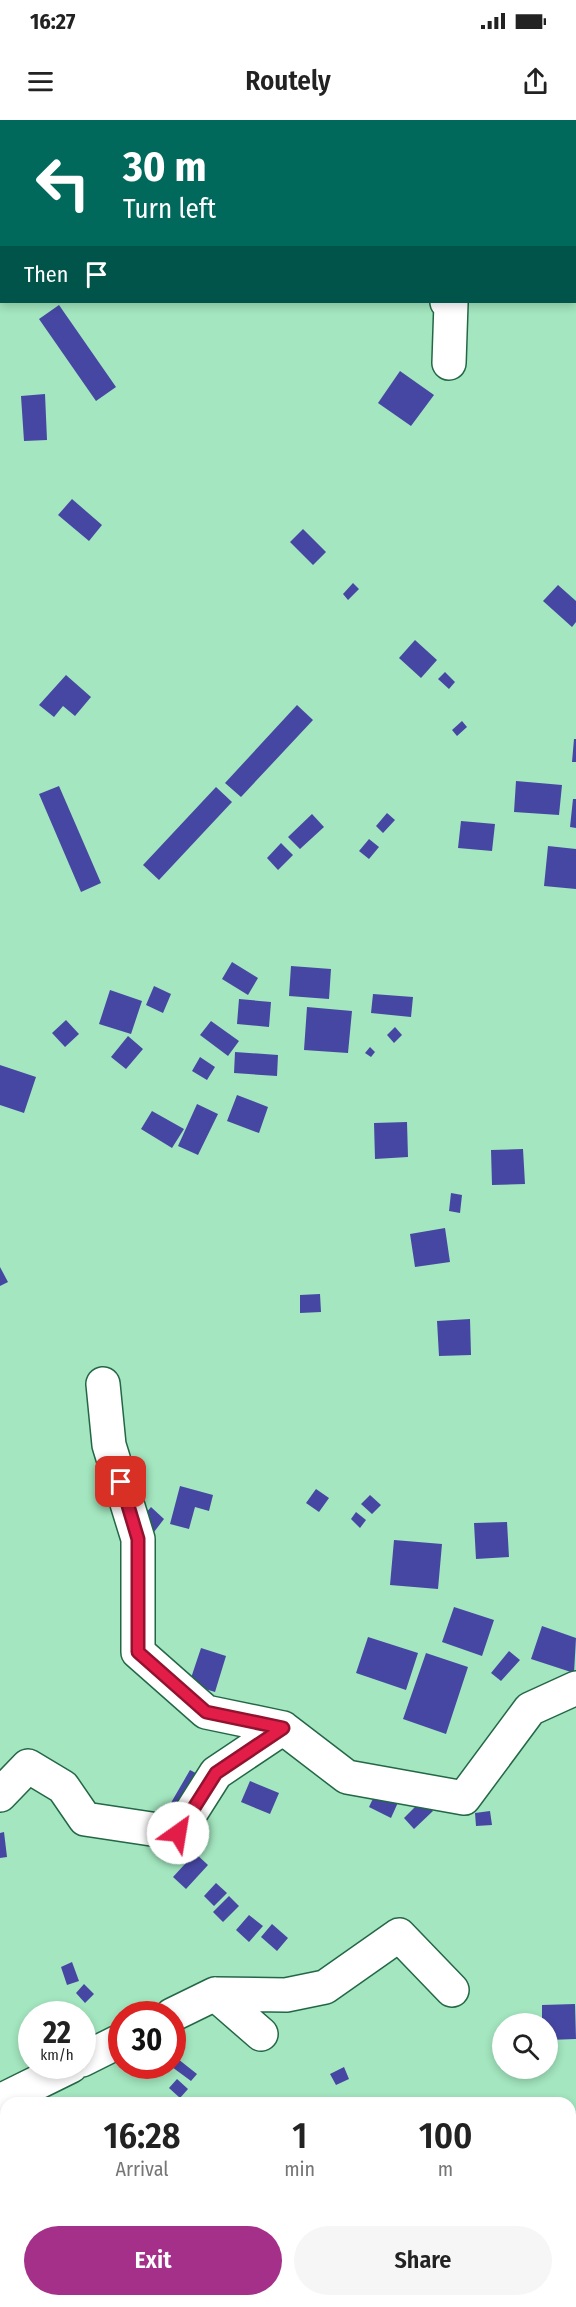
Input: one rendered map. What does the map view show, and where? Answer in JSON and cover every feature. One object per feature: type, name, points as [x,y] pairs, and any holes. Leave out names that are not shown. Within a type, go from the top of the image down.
[{"type":"street","points":[[449,363],[451,303]]},
{"type":"street","points":[[103,1384],[109,1445],[138,1539],[138,1652],[206,1712],[283,1728],[347,1777],[464,1798],[530,1709],[576,1688]]},
{"type":"street","points":[[0,1795],[28,1766],[63,1787],[85,1819],[178,1833],[216,1773],[283,1728]]},
{"type":"street","points":[[186,2008],[215,1994],[286,1995],[325,1987],[399,1935],[452,1990]]},
{"type":"street","points":[[215,1994],[261,2034]]},
{"type":"street","points":[[8,2097],[45,2079]]},
{"type":"building","points":[[59,305],[116,387],[96,401],[39,319]]},
{"type":"building","points":[[400,371],[434,395],[411,426],[378,403]]},
{"type":"building","points":[[45,394],[47,440],[24,441],[21,396]]},
{"type":"building","points":[[72,499],[102,525],[89,541],[58,515]]},
{"type":"building","points":[[303,529],[326,552],[313,565],[290,542]]},
{"type":"building","points":[[353,583],[359,589],[348,600],[343,594]]},
{"type":"building","points":[[558,585],[576,601],[576,622],[572,627],[543,601]]},
{"type":"building","points":[[415,640],[437,660],[421,678],[399,658]]},
{"type":"building","points":[[445,672],[455,682],[449,689],[438,679]]},
{"type":"building","points":[[66,675],[91,697],[75,716],[63,706],[54,717],[39,705]]},
{"type":"building","points":[[297,705],[313,720],[241,797],[225,783]]},
{"type":"building","points":[[462,721],[467,727],[457,736],[452,730]]},
{"type":"building","points":[[574,739],[576,739],[576,762],[572,762]]},
{"type":"building","points":[[516,781],[562,785],[559,815],[514,812]]},
{"type":"building","points":[[59,786],[101,883],[81,892],[39,794]]},
{"type":"building","points":[[216,787],[232,802],[159,880],[143,865]]},
{"type":"building","points":[[573,799],[576,799],[576,828],[570,827]]},
{"type":"building","points":[[387,813],[395,820],[383,833],[376,826]]},
{"type":"building","points":[[312,814],[324,827],[300,849],[288,837]]},
{"type":"building","points":[[461,821],[495,824],[492,851],[458,848]]},
{"type":"building","points":[[369,839],[379,847],[369,859],[359,851]]},
{"type":"building","points":[[281,843],[293,855],[278,870],[267,858]]},
{"type":"building","points":[[548,846],[576,849],[576,889],[544,886]]},
{"type":"building","points":[[232,962],[258,978],[248,995],[222,979]]},
{"type":"building","points":[[291,966],[331,969],[329,999],[289,996]]},
{"type":"building","points":[[154,986],[171,994],[163,1013],[146,1005]]},
{"type":"building","points":[[110,990],[142,1001],[131,1034],[99,1024]]},
{"type":"building","points":[[373,994],[413,997],[411,1017],[371,1013]]},
{"type":"building","points":[[239,999],[271,1002],[269,1027],[237,1024]]},
{"type":"building","points":[[307,1007],[352,1011],[348,1053],[304,1050]]},
{"type":"building","points":[[66,1020],[79,1034],[65,1047],[52,1033]]},
{"type":"building","points":[[211,1021],[239,1041],[228,1056],[200,1035]]},
{"type":"building","points":[[395,1027],[402,1035],[394,1043],[387,1035]]},
{"type":"building","points":[[128,1036],[143,1049],[126,1069],[111,1057]]},
{"type":"building","points":[[370,1047],[375,1052],[371,1057],[365,1053]]},
{"type":"building","points":[[235,1052],[278,1055],[277,1076],[234,1073]]},
{"type":"building","points":[[200,1057],[215,1067],[207,1080],[192,1071]]},
{"type":"building","points":[[0,1065],[36,1077],[24,1113],[0,1105]]},
{"type":"building","points":[[237,1095],[268,1107],[259,1133],[227,1121]]},
{"type":"building","points":[[197,1104],[218,1114],[198,1155],[178,1146]]},
{"type":"building","points":[[152,1111],[184,1129],[172,1148],[141,1129]]},
{"type":"building","points":[[407,1122],[408,1157],[375,1159],[374,1123]]},
{"type":"building","points":[[523,1149],[525,1184],[492,1185],[491,1150]]},
{"type":"building","points":[[451,1193],[462,1195],[460,1213],[449,1211]]},
{"type":"building","points":[[445,1228],[450,1262],[415,1267],[410,1234]]},
{"type":"building","points":[[0,1267],[8,1282],[0,1286]]},
{"type":"building","points":[[320,1294],[321,1312],[300,1313],[300,1295]]},
{"type":"building","points":[[470,1319],[471,1355],[439,1356],[437,1321]]},
{"type":"building","points":[[180,1486],[213,1495],[209,1511],[195,1507],[189,1529],[170,1524]]},
{"type":"building","points":[[316,1489],[329,1498],[319,1512],[306,1503]]},
{"type":"building","points":[[370,1495],[381,1505],[372,1514],[361,1504]]},
{"type":"building","points":[[151,1507],[164,1519],[154,1532],[140,1520]]},
{"type":"building","points":[[356,1512],[366,1520],[360,1528],[351,1519]]},
{"type":"building","points":[[507,1522],[509,1557],[476,1559],[474,1523]]},
{"type":"building","points":[[394,1540],[442,1544],[438,1589],[390,1585]]},
{"type":"building","points":[[454,1607],[494,1620],[482,1656],[442,1642]]},
{"type":"building","points":[[542,1626],[576,1638],[574,1673],[531,1659]]},
{"type":"building","points":[[368,1637],[418,1653],[406,1690],[356,1673]]},
{"type":"building","points":[[201,1648],[226,1656],[215,1692],[189,1684]]},
{"type":"building","points":[[509,1651],[520,1660],[501,1681],[491,1673]]},
{"type":"building","points":[[426,1653],[468,1667],[446,1734],[403,1719]]},
{"type":"building","points":[[190,1770],[205,1778],[184,1817],[168,1808]]},
{"type":"building","points":[[250,1781],[279,1793],[270,1814],[241,1802]]},
{"type":"building","points":[[378,1788],[400,1798],[391,1818],[369,1807]]},
{"type":"building","points":[[422,1800],[433,1811],[414,1829],[404,1818]]},
{"type":"building","points":[[490,1811],[492,1825],[476,1826],[475,1813]]},
{"type":"building","points":[[4,1832],[7,1857],[0,1858],[0,1833]]},
{"type":"building","points":[[195,1853],[208,1865],[186,1889],[173,1877]]},
{"type":"building","points":[[216,1883],[227,1893],[214,1906],[204,1896]]},
{"type":"building","points":[[229,1896],[239,1906],[223,1922],[213,1912]]},
{"type":"building","points":[[249,1915],[263,1926],[249,1942],[236,1930]]},
{"type":"building","points":[[272,1924],[288,1938],[277,1951],[261,1937]]},
{"type":"building","points":[[72,1962],[79,1981],[67,1985],[61,1967]]},
{"type":"building","points":[[84,1984],[94,1994],[87,2001],[83,2001],[76,1993]]},
{"type":"building","points":[[575,2004],[576,2039],[558,2040],[558,2013],[542,2013],[542,2005]]},
{"type":"building","points":[[186,2065],[197,2074],[191,2081],[186,2077]]},
{"type":"building","points":[[344,2067],[349,2079],[336,2085],[330,2074]]},
{"type":"building","points":[[177,2079],[188,2089],[179,2097],[169,2088]]},
{"type":"route","points":[[121,1482],[138,1539],[138,1652],[206,1712],[283,1728],[216,1773],[178,1833]]}]
